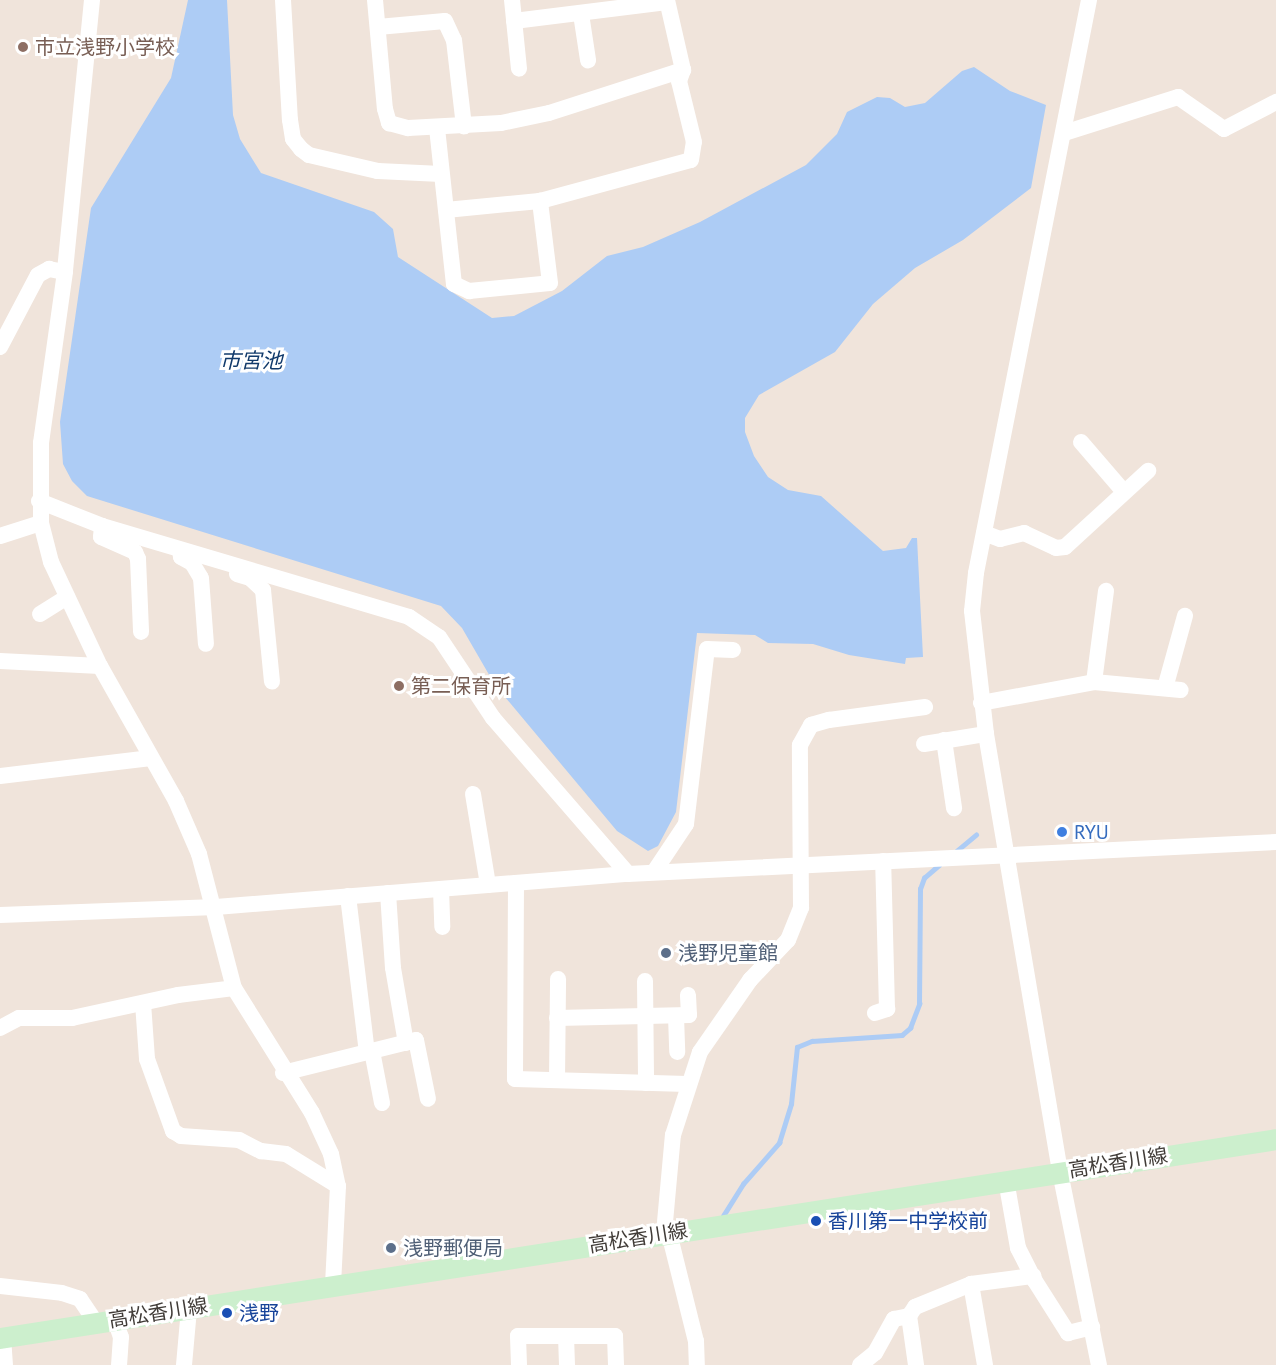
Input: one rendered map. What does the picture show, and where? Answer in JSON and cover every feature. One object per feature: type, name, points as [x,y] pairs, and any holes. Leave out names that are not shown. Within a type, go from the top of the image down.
[{"type":"main road","name":"高松香川線","points":[[2,1337],[1276,1139]]},
{"type":"street","points":[[93,0],[65,272],[42,432],[39,501],[41,523],[51,562],[67,597],[100,666],[151,758],[199,854],[216,907],[234,988],[284,1073],[312,1113],[331,1154],[338,1186],[333,1286]]},
{"type":"street","points":[[283,0],[290,120],[293,139],[302,149],[309,155],[378,171],[441,174]]},
{"type":"street","points":[[375,0],[389,123],[408,128],[464,126],[549,114],[683,70]]},
{"type":"street","points":[[512,0],[519,69]]},
{"type":"street","points":[[1089,0],[984,533],[972,611],[986,734],[1060,1172],[1099,1365]]},
{"type":"street","points":[[446,210],[540,201],[691,160],[694,142],[679,81],[683,70],[667,1],[514,21]]},
{"type":"street","points":[[581,14],[588,60]]},
{"type":"street","points":[[378,27],[445,21],[454,40],[464,126]]},
{"type":"street","points":[[1064,133],[1178,97],[1224,129],[1276,102]]},
{"type":"street","points":[[436,128],[454,284],[469,291],[550,283],[540,201]]},
{"type":"street","points":[[0,347],[38,275],[49,269],[65,272]]},
{"type":"street","points":[[1081,442],[1124,492]]},
{"type":"street","points":[[984,533],[1000,539],[1024,533],[1056,548],[1065,547],[1148,471]]},
{"type":"street","points":[[39,501],[102,526],[409,617],[440,637],[493,718],[628,874]]},
{"type":"street","points":[[0,536],[41,523]]},
{"type":"street","points":[[102,526],[101,537],[135,552],[138,559],[141,632]]},
{"type":"street","points":[[180,549],[181,557],[192,563],[201,578],[206,644]]},
{"type":"street","points":[[235,565],[236,574],[250,578],[263,590],[272,682]]},
{"type":"street","points":[[1094,682],[1106,591]]},
{"type":"street","points":[[40,614],[67,597]]},
{"type":"street","points":[[981,703],[1094,682],[1173,689],[1185,616]]},
{"type":"street","points":[[654,872],[686,824],[706,649],[733,650]]},
{"type":"street","points":[[0,661],[100,666]]},
{"type":"street","points":[[697,1365],[696,1341],[667,1233],[673,1135],[687,1084],[700,1052],[750,980],[795,927],[801,908],[800,745],[811,725],[926,707]]},
{"type":"street","points":[[924,744],[986,734]]},
{"type":"street","points":[[944,741],[954,808]]},
{"type":"street","points":[[0,776],[151,758]]},
{"type":"street","points":[[472,794],[488,885]]},
{"type":"street","points":[[0,915],[216,907],[654,872],[1276,842]]},
{"type":"street","points":[[875,1013],[887,1010],[883,861]]},
{"type":"street","points":[[516,883],[515,1079],[687,1084]]},
{"type":"street","points":[[441,889],[442,927]]},
{"type":"street","points":[[388,893],[393,968],[406,1043]]},
{"type":"street","points":[[348,896],[369,1051],[382,1103]]},
{"type":"street","points":[[557,1080],[558,979]]},
{"type":"street","points":[[645,981],[646,1083]]},
{"type":"street","points":[[0,1028],[19,1017],[72,1018],[143,1003],[234,988]]},
{"type":"street","points":[[557,1018],[689,1015],[688,995]]},
{"type":"street","points":[[143,1003],[147,1059],[173,1131],[181,1136],[239,1140],[261,1151],[286,1154],[338,1186]]},
{"type":"street","points":[[676,1016],[677,1052]]},
{"type":"street","points":[[284,1073],[416,1040],[428,1099]]},
{"type":"street","points":[[1006,1180],[1018,1248],[1033,1276],[1068,1333],[1092,1327]]},
{"type":"street","points":[[916,1365],[909,1316],[915,1306],[971,1284],[1033,1276]]},
{"type":"street","points":[[971,1284],[985,1365]]},
{"type":"street","points":[[0,1286],[62,1293],[80,1299],[121,1337],[119,1365]]},
{"type":"street","points":[[184,1365],[189,1309]]},
{"type":"street","points":[[861,1365],[875,1353],[894,1319],[909,1316]]},
{"type":"street","points":[[519,1365],[518,1336],[615,1336],[616,1365]]},
{"type":"street","points":[[566,1336],[567,1365]]},
{"type":"street","points":[[2,1337],[5,1365]]},
{"type":"water","name":"市宮池","points":[[188,0],[227,0],[233,115],[240,139],[261,173],[374,212],[393,229],[398,257],[492,318],[514,316],[562,291],[607,256],[643,247],[700,222],[806,165],[837,134],[847,112],[877,97],[890,98],[905,107],[925,103],[962,71],[974,67],[1010,91],[1046,105],[1031,188],[963,240],[915,268],[873,304],[835,352],[759,395],[745,418],[745,432],[754,456],[768,477],[788,490],[821,496],[883,551],[906,548],[912,538],[917,538],[923,657],[906,658],[905,664],[849,655],[813,644],[768,643],[755,635],[697,633],[676,812],[658,846],[648,851],[617,831],[495,685],[462,628],[441,606],[87,496],[72,481],[63,464],[60,422],[91,208],[171,78]]},
{"type":"waterway","points":[[953,854],[976,835]]},
{"type":"waterway","points":[[723,1216],[743,1184],[779,1143],[791,1104],[797,1047],[812,1041],[902,1035],[910,1028],[919,1004],[920,889],[924,878],[939,865]]},
{"type":"place","name":"市立浅野小学校","points":[[23,47]]},
{"type":"place","name":"第二保育所","points":[[399,686]]},
{"type":"place","name":"RYU","points":[[1062,832]]},
{"type":"place","name":"浅野児童館","points":[[666,953]]},
{"type":"place","name":"香川第一中学校前","points":[[816,1221]]},
{"type":"place","name":"浅野郵便局","points":[[391,1248]]},
{"type":"place","name":"浅野","points":[[227,1313]]}]
